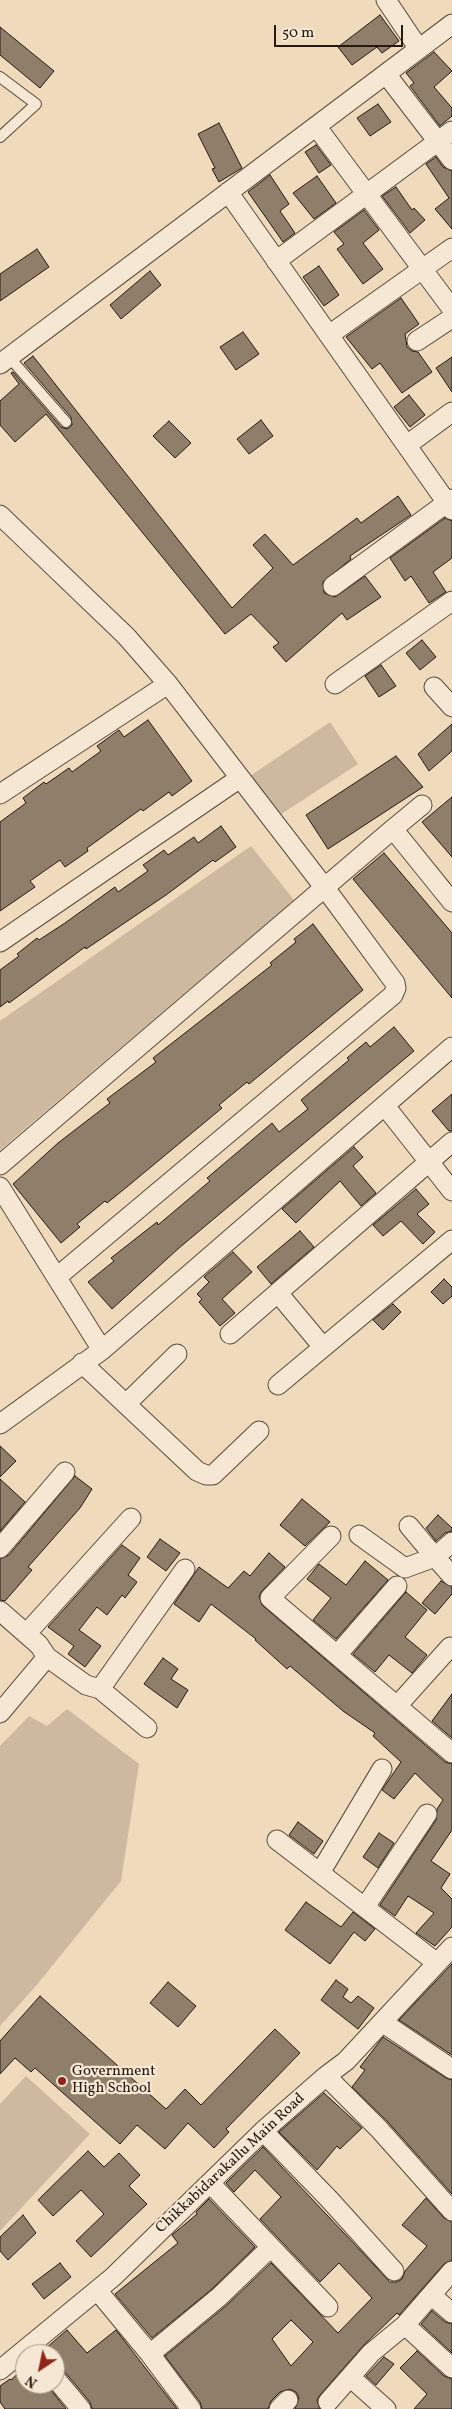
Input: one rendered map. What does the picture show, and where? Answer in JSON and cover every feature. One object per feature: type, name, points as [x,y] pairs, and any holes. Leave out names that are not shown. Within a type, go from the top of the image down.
[{"type":"street","points":[[386,0],[419,49]]},
{"type":"street","points":[[4,360],[452,24]]},
{"type":"street","points":[[386,74],[445,137],[452,160]]},
{"type":"street","points":[[316,126],[452,308]]},
{"type":"street","points":[[276,261],[445,137]]},
{"type":"street","points":[[228,192],[450,504],[333,586]]},
{"type":"street","points":[[328,335],[452,248]]},
{"type":"street","points":[[417,342],[452,318]]},
{"type":"street","points":[[407,445],[452,412]]},
{"type":"street","points":[[0,515],[126,636],[168,684],[323,886],[395,983],[396,988],[393,994],[57,1277]]},
{"type":"street","points":[[335,684],[452,601]]},
{"type":"street","points":[[0,794],[168,684]]},
{"type":"street","points":[[434,687],[452,707]]},
{"type":"street","points":[[0,942],[240,778]]},
{"type":"street","points":[[0,1165],[323,886],[422,805]]},
{"type":"street","points":[[392,829],[452,902]]},
{"type":"street","points":[[0,1424],[102,1350],[452,1047]]},
{"type":"street","points":[[385,1106],[452,1191]]},
{"type":"street","points":[[230,1334],[452,1142]]},
{"type":"street","points":[[0,1187],[102,1350]]},
{"type":"street","points":[[278,1385],[452,1240]]},
{"type":"street","points":[[278,1292],[323,1347]]},
{"type":"street","points":[[126,1404],[177,1354]]},
{"type":"street","points":[[82,1363],[198,1471],[206,1475],[213,1475],[259,1431]]},
{"type":"street","points":[[0,1548],[65,1472]]},
{"type":"street","points":[[26,1634],[130,1518]]},
{"type":"street","points":[[409,1526],[452,1576]]},
{"type":"street","points":[[359,1535],[405,1568],[435,1557],[452,1542]]},
{"type":"street","points":[[331,1536],[270,1598],[452,1753]]},
{"type":"street","points":[[100,1689],[185,1569]]},
{"type":"street","points":[[337,1655],[397,1586]]},
{"type":"street","points":[[0,1611],[39,1645],[47,1657],[86,1685],[100,1689],[147,1728]]},
{"type":"street","points":[[397,1706],[450,1647]]},
{"type":"street","points":[[0,1713],[47,1657]]},
{"type":"street","points":[[320,1873],[382,1769]]},
{"type":"street","points":[[365,1907],[427,1814]]},
{"type":"street","points":[[277,1840],[437,1963]]},
{"type":"street","name":"Chikkabidarakallu Main Road","points":[[39,2344],[263,2132],[326,2076],[346,2061],[452,1947]]},
{"type":"street","points":[[382,2022],[452,2069]]},
{"type":"street","points":[[326,2076],[379,2129],[452,2211]]},
{"type":"street","points":[[263,2132],[330,2199],[394,2271]]},
{"type":"street","points":[[210,2183],[328,2307]]},
{"type":"street","points":[[150,2354],[219,2297],[270,2248]]},
{"type":"street","points":[[328,2402],[371,2353],[405,2325],[452,2271]]},
{"type":"street","points":[[97,2290],[150,2354],[191,2409]]},
{"type":"street","points":[[431,2295],[452,2313]]},
{"type":"street","points":[[405,2325],[452,2368]]},
{"type":"street","name":"Chikkabidarakallu Main Road","points":[[0,2370],[15,2361]]},
{"type":"street","points":[[350,2377],[386,2409]]},
{"type":"street","points":[[65,2390],[81,2409]]},
{"type":"lane","points":[[0,77],[36,104],[0,137]]},
{"type":"lane","points":[[4,360],[66,422]]},
{"type":"shaded area","points":[[330,722],[358,764],[277,817],[250,776]]},
{"type":"shaded area","points":[[251,846],[294,900],[0,1150],[0,1021]]},
{"type":"shaded area","points":[[67,1709],[139,1764],[121,1881],[35,1987],[0,2026],[0,1746],[29,1716],[47,1726]]},
{"type":"shaded area","points":[[26,2076],[90,2134],[0,2231],[0,2104]]},
{"type":"building","points":[[380,15],[399,41],[382,53],[377,47],[352,65],[338,47]]},
{"type":"building","points":[[0,27],[54,71],[40,88],[0,55]]},
{"type":"building","points":[[434,52],[452,71],[434,87],[452,108],[452,116],[440,126],[410,86],[414,83],[406,73]]},
{"type":"building","points":[[378,104],[391,122],[370,136],[357,118]]},
{"type":"building","points":[[219,123],[242,168],[219,182],[212,169],[215,168],[198,134]]},
{"type":"building","points":[[316,145],[331,165],[319,173],[305,152]]},
{"type":"building","points":[[436,157],[443,167],[452,171],[452,229],[435,209],[449,198],[426,164]]},
{"type":"building","points":[[270,175],[289,204],[280,211],[295,233],[283,242],[248,192]]},
{"type":"building","points":[[317,176],[336,203],[314,219],[293,193]]},
{"type":"building","points":[[396,187],[412,210],[414,208],[425,220],[410,233],[382,196]]},
{"type":"building","points":[[364,210],[379,230],[363,243],[383,269],[363,284],[337,249],[344,244],[334,232]]},
{"type":"building","points":[[37,249],[49,267],[0,301],[0,274]]},
{"type":"building","points":[[319,266],[339,295],[324,306],[303,277]]},
{"type":"building","points":[[150,271],[161,285],[121,319],[110,305]]},
{"type":"building","points":[[401,298],[419,324],[405,334],[407,347],[412,351],[418,352],[432,372],[402,393],[380,363],[372,369],[346,337]]},
{"type":"building","points":[[243,332],[259,354],[236,370],[220,347]]},
{"type":"building","points":[[33,356],[232,608],[273,568],[253,545],[265,534],[293,565],[357,518],[361,523],[398,496],[411,515],[350,556],[351,559],[323,582],[324,593],[335,597],[365,576],[381,597],[347,620],[342,613],[286,662],[273,647],[279,643],[251,614],[225,634],[46,414],[15,442],[0,425],[0,401],[19,384],[11,373],[13,372],[61,427],[67,429],[72,425],[71,417],[24,363]]},
{"type":"building","points":[[452,357],[452,392],[436,368]]},
{"type":"building","points":[[409,395],[425,415],[410,427],[394,407]]},
{"type":"building","points":[[261,420],[273,436],[249,454],[237,439]]},
{"type":"building","points":[[169,421],[191,443],[175,458],[153,436]]},
{"type":"building","points":[[445,518],[452,521],[452,558],[433,572],[446,592],[429,603],[411,576],[405,581],[390,558]]},
{"type":"building","points":[[422,640],[436,657],[420,670],[406,653]]},
{"type":"building","points":[[381,665],[396,686],[379,697],[365,676]]},
{"type":"building","points":[[148,720],[192,781],[172,796],[169,792],[143,811],[141,809],[87,848],[88,851],[65,867],[60,860],[30,881],[35,887],[0,911],[0,822],[26,803],[23,798],[44,782],[46,784],[69,768],[72,772],[101,751],[97,746],[119,730],[124,737]]},
{"type":"building","points":[[452,724],[452,751],[429,771],[418,754]]},
{"type":"building","points":[[396,756],[423,787],[328,849],[306,815]]},
{"type":"building","points":[[452,797],[452,857],[422,822]]},
{"type":"building","points":[[221,826],[236,847],[215,862],[213,860],[166,895],[86,949],[85,947],[9,1003],[8,1001],[0,1007],[0,970],[19,956],[17,954],[37,938],[39,940],[65,923],[115,887],[118,892],[148,871],[143,865],[164,850],[168,855],[194,837],[198,843]]},
{"type":"building","points":[[384,853],[452,933],[452,998],[353,879]]},
{"type":"building","points":[[313,924],[363,990],[249,1084],[247,1082],[219,1105],[222,1108],[107,1203],[105,1201],[77,1224],[80,1227],[61,1243],[13,1184],[58,1143],[110,1103],[107,1099],[156,1062],[153,1058],[272,965],[270,963],[296,942],[294,939]]},
{"type":"building","points":[[394,1027],[414,1051],[179,1248],[112,1309],[88,1282],[114,1261],[111,1258],[157,1222],[158,1225],[210,1181],[207,1178],[272,1123],[279,1132],[308,1109],[301,1100],[349,1060],[347,1058],[366,1042],[370,1047]]},
{"type":"building","points":[[452,1094],[452,1131],[449,1131],[432,1111]]},
{"type":"building","points":[[354,1147],[363,1157],[353,1166],[376,1193],[361,1206],[340,1181],[296,1223],[282,1209]]},
{"type":"building","points":[[416,1189],[429,1204],[417,1214],[435,1232],[423,1244],[401,1221],[383,1236],[373,1225]]},
{"type":"building","points":[[300,1231],[314,1247],[271,1284],[257,1267]]},
{"type":"building","points":[[233,1252],[252,1272],[222,1299],[235,1313],[220,1326],[199,1302],[202,1299],[197,1294],[209,1282],[204,1277]]},
{"type":"building","points":[[444,1279],[452,1287],[452,1296],[443,1304],[431,1292]]},
{"type":"building","points":[[393,1304],[401,1312],[383,1330],[373,1320]]},
{"type":"building","points":[[0,1446],[16,1461],[0,1477]]},
{"type":"building","points":[[75,1476],[92,1489],[80,1508],[28,1567],[32,1570],[5,1601],[0,1600],[0,1559],[9,1555]]},
{"type":"building","points":[[0,1479],[25,1502],[0,1531]]},
{"type":"building","points":[[302,1499],[330,1522],[305,1546],[280,1525]]},
{"type":"building","points":[[438,1515],[452,1528],[452,1531],[445,1533],[436,1541],[426,1528]]},
{"type":"building","points":[[160,1539],[180,1553],[166,1571],[147,1557]]},
{"type":"building","points":[[122,1545],[140,1558],[128,1575],[137,1582],[125,1598],[122,1595],[107,1615],[97,1607],[79,1630],[101,1646],[85,1667],[68,1654],[74,1646],[48,1627]]},
{"type":"building","points":[[269,1553],[285,1567],[262,1591],[259,1596],[262,1605],[445,1762],[452,1764],[452,1830],[431,1861],[450,1874],[441,1888],[452,1899],[452,1927],[435,1946],[416,1933],[434,1913],[408,1896],[395,1916],[380,1905],[436,1820],[437,1809],[443,1800],[415,1773],[394,1799],[382,1790],[401,1762],[373,1736],[375,1733],[343,1711],[290,1666],[287,1669],[256,1639],[211,1604],[199,1622],[174,1604],[199,1567],[228,1588],[244,1571],[250,1576]]},
{"type":"building","points":[[365,1561],[388,1580],[336,1639],[313,1620],[331,1598],[307,1579],[319,1564],[346,1585]]},
{"type":"building","points":[[441,1581],[452,1587],[452,1594],[435,1614],[422,1603]]},
{"type":"building","points":[[406,1592],[427,1610],[405,1637],[427,1655],[412,1673],[389,1655],[375,1672],[353,1654]]},
{"type":"building","points":[[163,1658],[178,1669],[171,1679],[188,1690],[177,1708],[144,1684]]},
{"type":"building","points":[[452,1694],[452,1738],[432,1721]]},
{"type":"building","points":[[298,1822],[323,1841],[314,1854],[289,1835]]},
{"type":"building","points":[[379,1833],[394,1843],[378,1868],[363,1857]]},
{"type":"building","points":[[306,1902],[341,1927],[353,1912],[375,1929],[365,1941],[354,1932],[330,1964],[285,1930]]},
{"type":"building","points":[[452,1964],[452,2055],[399,2020]]},
{"type":"building","points":[[336,1980],[348,1989],[343,1997],[351,2003],[358,1996],[374,2008],[358,2029],[321,2000]]},
{"type":"building","points":[[168,1982],[196,2006],[178,2027],[150,2003]]},
{"type":"building","points":[[40,1996],[166,2109],[185,2089],[201,2105],[275,2029],[300,2053],[226,2129],[229,2132],[214,2148],[188,2123],[165,2149],[137,2125],[120,2144],[35,2068],[31,2072],[15,2058],[0,2074],[0,2041]]},
{"type":"building","points":[[383,2037],[452,2080],[452,2194],[387,2121],[352,2087],[365,2070],[360,2067]]},
{"type":"building","points":[[324,2093],[362,2128],[340,2149],[337,2146],[317,2170],[279,2132]]},
{"type":"building","points":[[263,2147],[390,2282],[397,2282],[402,2279],[405,2271],[427,2246],[402,2225],[426,2198],[444,2218],[452,2222],[452,2260],[444,2264],[399,2315],[397,2313],[363,2346],[320,2395],[317,2400],[320,2409],[295,2409],[299,2398],[296,2392],[290,2389],[280,2392],[271,2401],[268,2409],[202,2409],[200,2402],[165,2356],[227,2305],[271,2263],[338,2333],[372,2298],[339,2263],[320,2282],[260,2219],[281,2197],[255,2170],[234,2192],[226,2183]],"holes":[[[291,2320],[313,2342],[291,2366],[272,2339]]]},
{"type":"building","points":[[88,2151],[104,2167],[119,2153],[140,2175],[129,2186],[147,2204],[91,2257],[76,2241],[104,2214],[81,2190],[53,2216],[38,2200]]},
{"type":"building","points":[[209,2199],[255,2247],[212,2289],[152,2338],[115,2294],[178,2243],[172,2235],[197,2214],[196,2212]]},
{"type":"building","points":[[23,2215],[36,2233],[8,2260],[0,2251],[0,2237]]},
{"type":"building","points":[[60,2263],[71,2277],[44,2299],[32,2284]]},
{"type":"building","points":[[432,2311],[445,2322],[452,2324],[452,2353],[421,2324]]},
{"type":"building","points":[[67,2330],[87,2353],[116,2330],[177,2409],[92,2409],[90,2402],[65,2372],[65,2344],[51,2344]]},
{"type":"building","points":[[417,2351],[444,2376],[452,2379],[452,2409],[414,2409],[427,2394],[400,2368]]},
{"type":"building","points":[[384,2357],[394,2364],[376,2385],[366,2376]]},
{"type":"building","points":[[15,2376],[15,2394],[54,2394],[66,2409],[5,2409],[0,2402],[0,2386]]},
{"type":"place","name":"Government High School","points":[[62,2081]]}]
